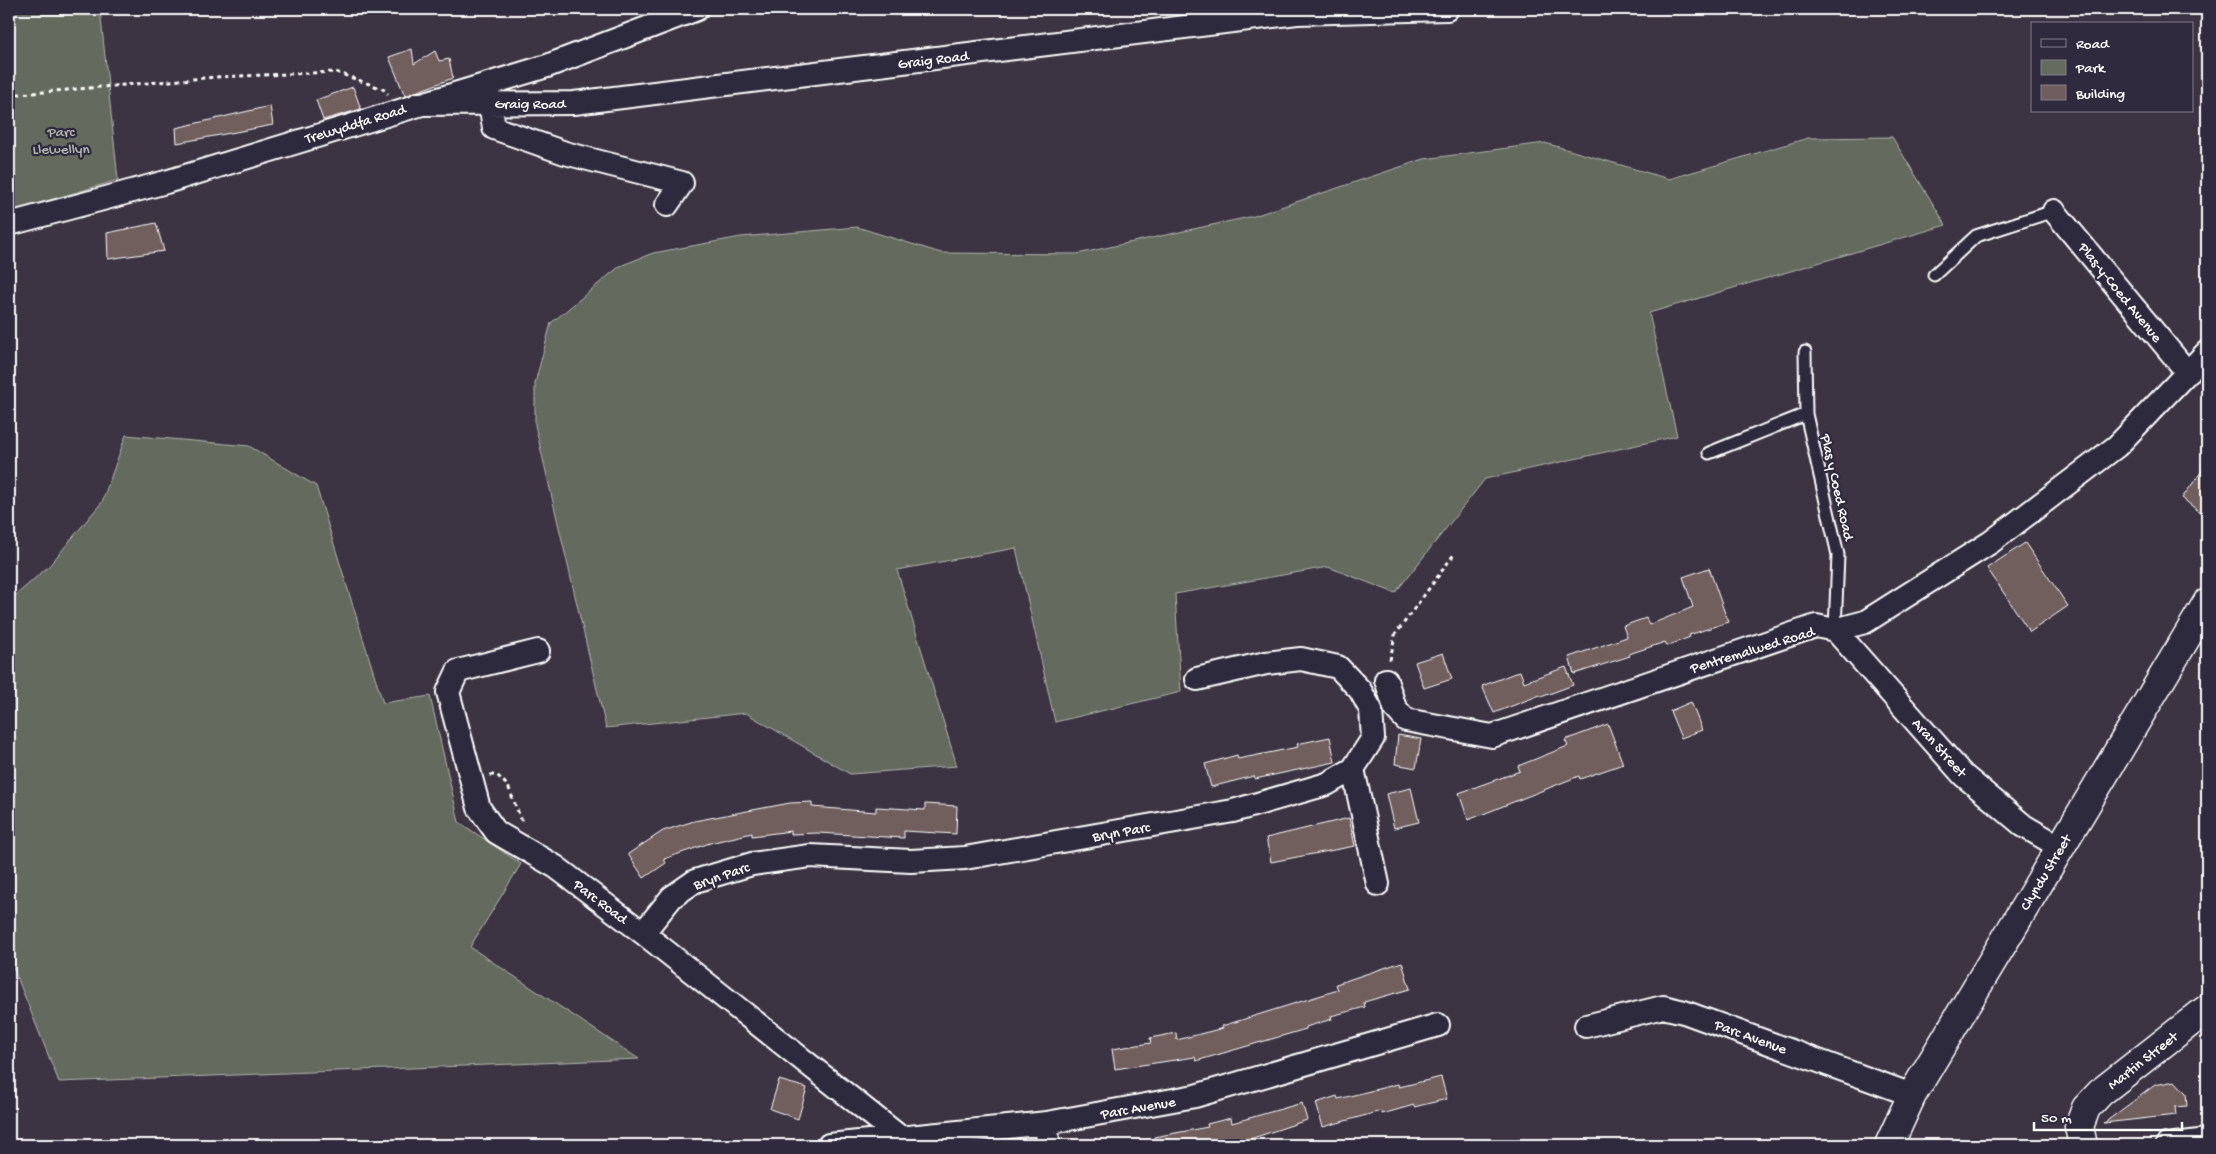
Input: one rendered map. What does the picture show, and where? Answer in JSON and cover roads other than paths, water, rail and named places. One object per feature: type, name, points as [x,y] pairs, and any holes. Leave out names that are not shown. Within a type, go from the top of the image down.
[{"type":"street","name":"Trewyddfa Road","points":[[9,224],[166,182],[410,106],[547,66],[697,9]]},
{"type":"street","name":"Graig Road","points":[[410,106],[490,103],[574,103],[1297,13],[1448,9]]},
{"type":"street","points":[[490,103],[494,128],[565,153],[682,183],[667,205]]},
{"type":"street","name":"Plas-y-Coed Avenue","points":[[2054,211],[2188,374]]},
{"type":"street","name":"Pentremalwed Road","points":[[1386,680],[1395,708],[1406,720],[1492,736],[1816,626],[1835,630],[1865,622],[1991,542],[2117,446],[2207,352]]},
{"type":"street","name":"Clyndu Street","points":[[1889,1145],[1912,1095],[2207,603]]},
{"type":"street","name":"Aran Street","points":[[1835,630],[1963,775],[2024,826],[2060,847]]},
{"type":"street","name":"Parc Road","points":[[538,651],[458,671],[448,692],[479,808],[496,832],[556,866],[900,1137]]},
{"type":"street","name":"Bryn Parc","points":[[643,933],[672,897],[695,881],[752,864],[810,856],[911,861],[965,858],[1233,811],[1327,784],[1353,769],[1373,738],[1371,710],[1360,690],[1338,668],[1301,659],[1266,663],[1197,679]]},
{"type":"street","points":[[1353,769],[1378,884]]},
{"type":"street","name":"Parc Avenue","points":[[1586,1026],[1663,1007],[1684,1012],[1912,1095]]},
{"type":"street","name":"Martin Street","points":[[2084,1145],[2079,1127],[2086,1108],[2102,1092],[2207,1009]]},
{"type":"street","name":"Parc Avenue","points":[[829,1145],[1046,1123],[1195,1096],[1438,1025]]},
{"type":"street","points":[[1046,1123],[1048,1145]]},
{"type":"street","points":[[2167,1145],[2207,1140]]},
{"type":"lane","points":[[1934,275],[1976,236],[2054,211]]},
{"type":"lane","name":"Plas y Coed Road","points":[[1805,352],[1806,414],[1838,555],[1835,630]]},
{"type":"lane","points":[[1709,453],[1806,414]]},
{"type":"park label","name":"Parc Llewellyn","points":[[61,140]]}]
